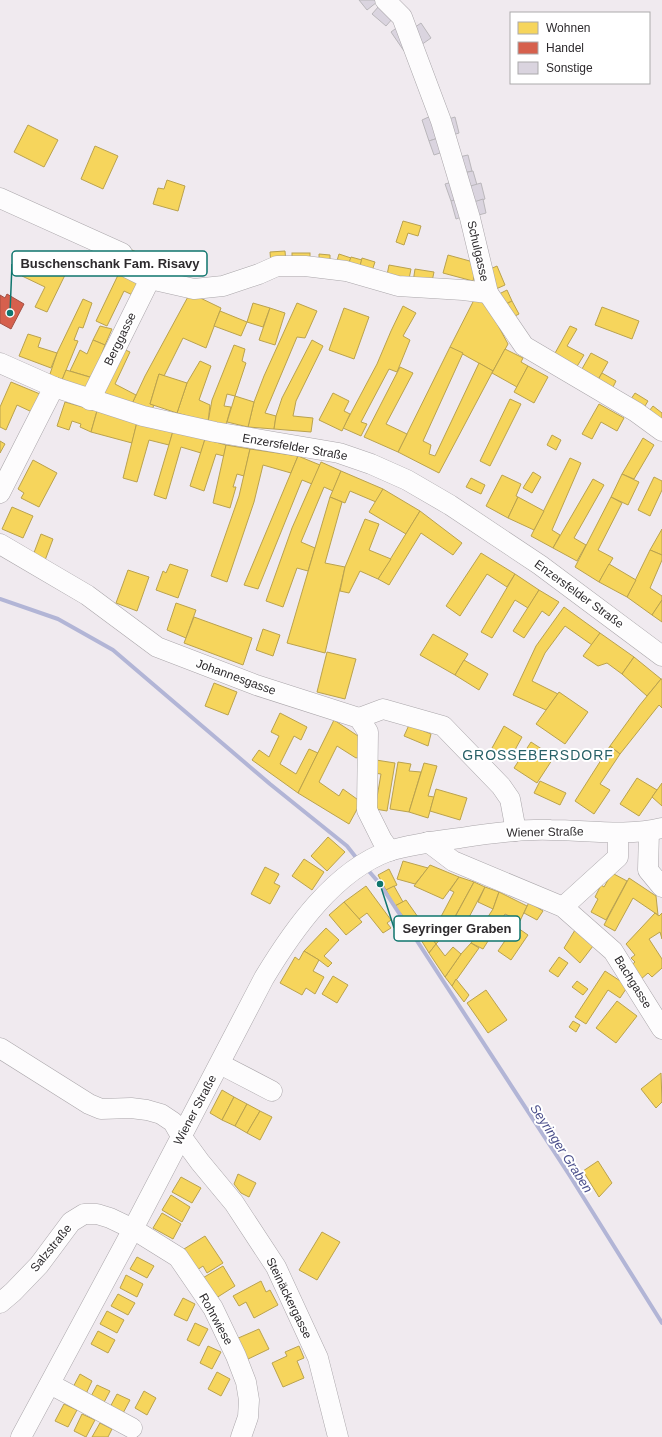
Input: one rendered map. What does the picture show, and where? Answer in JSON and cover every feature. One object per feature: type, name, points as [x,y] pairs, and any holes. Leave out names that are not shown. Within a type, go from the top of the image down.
[{"type":"street","name":"Schulgasse","points":[[385,0],[402,17],[441,121],[470,218],[488,293],[524,346],[636,412],[662,432]]},
{"type":"street","points":[[0,198],[122,253],[128,268],[150,279],[194,289],[223,286],[259,274],[277,266],[305,266],[346,271],[398,286],[488,293]]},
{"type":"street","name":"Berggasse","points":[[90,400],[150,279]]},
{"type":"street","name":"Enzersfelder Straße","points":[[0,364],[54,387],[90,400],[143,416],[215,432],[339,452],[371,464],[406,480],[450,505],[540,566],[662,656]]},
{"type":"street","points":[[0,492],[54,387]]},
{"type":"street","name":"Johannesgasse","points":[[0,544],[87,595],[157,647],[256,686],[359,718]]},
{"type":"street","points":[[385,853],[382,840],[367,810],[368,732],[359,718],[383,709],[443,726],[501,786],[510,800],[516,831]]},
{"type":"street","points":[[648,870],[656,829]]},
{"type":"street","name":"Wiener Straße","points":[[21,1437],[133,1229],[264,978],[281,950],[301,922],[321,899],[354,870],[385,853],[428,842],[516,831],[556,830],[618,833],[656,829]]},
{"type":"street","points":[[428,842],[453,861],[563,907],[618,857],[618,833]]},
{"type":"street","points":[[618,857],[648,870],[662,887]]},
{"type":"street","name":"Bachgasse","points":[[563,907],[613,951],[662,1029]]},
{"type":"street","name":"Steinäckergasse","points":[[0,1048],[101,1110],[131,1108],[147,1110],[161,1114],[173,1122],[181,1136],[200,1162],[234,1203],[276,1267],[318,1358],[338,1437]]},
{"type":"street","points":[[220,1064],[272,1091]]},
{"type":"street","name":"Salzstraße","points":[[0,1303],[13,1292],[38,1265],[71,1222],[84,1214],[97,1214],[110,1218],[133,1229]]},
{"type":"street","name":"Rohrwiese","points":[[133,1229],[178,1257],[212,1308],[236,1356],[246,1382],[249,1400],[248,1417],[241,1437]]},
{"type":"street","points":[[50,1384],[132,1428]]},
{"type":"building: Wohnen","points":[[28,125],[58,140],[44,167],[14,152]]},
{"type":"building: Wohnen","points":[[95,146],[118,156],[103,189],[81,179]]},
{"type":"building: Wohnen","points":[[167,180],[185,186],[178,211],[153,204],[158,188],[164,189]]},
{"type":"building: Wohnen","points":[[403,221],[421,226],[418,236],[408,233],[404,245],[396,242]]},
{"type":"building: Wohnen","points":[[132,250],[141,254],[136,264],[127,260]]},
{"type":"building: Wohnen","points":[[285,251],[286,263],[271,264],[270,252]]},
{"type":"building: Wohnen","points":[[292,253],[310,253],[310,264],[292,264]]},
{"type":"building: Wohnen","points":[[319,254],[330,255],[330,265],[319,264]]},
{"type":"building: Wohnen","points":[[339,254],[351,258],[347,268],[336,264]]},
{"type":"building: Wohnen","points":[[448,255],[477,263],[473,281],[443,273]]},
{"type":"building: Wohnen","points":[[351,257],[362,260],[358,271],[347,268]]},
{"type":"building: Wohnen","points":[[30,258],[65,275],[47,312],[35,307],[45,287],[22,276]]},
{"type":"building: Wohnen","points":[[362,258],[375,262],[371,274],[359,270]]},
{"type":"building: Wohnen","points":[[389,265],[411,269],[408,284],[386,280]]},
{"type":"building: Wohnen","points":[[497,266],[505,285],[496,289],[488,270]]},
{"type":"building: Wohnen","points":[[415,269],[434,272],[431,286],[413,282]]},
{"type":"building: Wohnen","points":[[119,273],[145,285],[139,298],[124,291],[107,326],[96,321]]},
{"type":"building: Wohnen","points":[[507,290],[512,301],[502,306],[497,295]]},
{"type":"building: Wohnen","points":[[190,293],[221,308],[206,348],[183,338],[164,376],[159,374],[150,404],[154,405],[151,412],[131,406],[145,376]]},
{"type":"building: Wohnen","points":[[475,298],[487,305],[508,344],[493,371],[450,347]]},
{"type":"building: Wohnen","points":[[83,299],[92,303],[83,328],[79,327],[74,340],[78,341],[62,380],[49,377],[57,353]]},
{"type":"building: Wohnen","points":[[512,301],[519,314],[509,319],[502,306]]},
{"type":"building: Wohnen","points":[[253,303],[270,308],[263,327],[247,322]]},
{"type":"building: Wohnen","points":[[297,303],[317,311],[305,338],[297,337],[265,413],[276,416],[274,429],[248,427],[254,402],[264,376]]},
{"type":"building: Wohnen","points":[[403,306],[416,313],[403,336],[410,340],[397,372],[389,369],[361,422],[367,424],[361,436],[343,428],[377,364]]},
{"type":"building: Wohnen","points":[[602,307],[639,321],[632,339],[595,325]]},
{"type":"building: Wohnen","points":[[270,308],[285,313],[275,345],[259,340]]},
{"type":"building: Wohnen","points":[[344,308],[369,317],[354,359],[329,350]]},
{"type":"building: Wohnen","points":[[220,311],[247,322],[241,336],[214,326]]},
{"type":"building: Wohnen","points":[[100,326],[112,329],[105,345],[93,340]]},
{"type":"building: Wohnen","points":[[570,326],[577,329],[567,346],[584,355],[576,368],[554,355]]},
{"type":"building: Wohnen","points":[[28,334],[41,338],[38,347],[57,353],[51,368],[19,356]]},
{"type":"building: Wohnen","points":[[93,340],[105,345],[102,353],[108,355],[93,378],[70,371],[80,350],[87,354]]},
{"type":"building: Wohnen","points":[[312,340],[323,346],[296,401],[293,416],[313,418],[311,432],[274,429],[276,416],[282,398]]},
{"type":"building: Wohnen","points":[[234,345],[245,349],[242,361],[246,363],[235,396],[227,394],[224,406],[231,407],[226,425],[208,422],[212,400]]},
{"type":"building: Wohnen","points":[[119,347],[130,352],[115,384],[136,395],[131,406],[98,391]]},
{"type":"building: Wohnen","points":[[450,347],[463,353],[423,441],[431,445],[429,454],[435,456],[479,363],[493,371],[439,473],[398,452]]},
{"type":"building: Wohnen","points":[[505,349],[523,358],[521,362],[528,366],[517,387],[492,373]]},
{"type":"building: Wohnen","points":[[591,353],[608,362],[595,385],[578,376]]},
{"type":"building: Wohnen","points":[[200,361],[211,366],[199,400],[210,405],[208,422],[177,413],[187,383]]},
{"type":"building: Wohnen","points":[[528,366],[548,377],[534,403],[514,392]]},
{"type":"building: Wohnen","points":[[400,367],[413,373],[386,424],[407,434],[398,452],[364,437]]},
{"type":"building: Wohnen","points":[[66,370],[93,378],[88,389],[62,380]]},
{"type":"building: Wohnen","points":[[602,373],[616,381],[610,393],[595,385]]},
{"type":"building: Wohnen","points":[[159,374],[187,383],[177,413],[150,404]]},
{"type":"building: Wohnen","points":[[11,382],[40,394],[32,412],[17,405],[6,430],[0,427],[0,407]]},
{"type":"building: Wohnen","points":[[333,393],[349,401],[344,411],[350,414],[342,431],[319,420]]},
{"type":"building: Wohnen","points":[[635,393],[648,401],[642,411],[629,402]]},
{"type":"building: Wohnen","points":[[235,396],[254,402],[248,427],[227,422]]},
{"type":"building: Wohnen","points":[[510,399],[521,404],[490,466],[480,461]]},
{"type":"building: Wohnen","points":[[65,402],[97,411],[91,432],[80,427],[81,424],[72,421],[69,430],[57,426]]},
{"type":"building: Wohnen","points":[[599,404],[624,418],[617,431],[601,422],[592,439],[582,434]]},
{"type":"building: Wohnen","points":[[653,406],[662,413],[662,423],[646,415]]},
{"type":"building: Wohnen","points":[[97,411],[137,422],[132,443],[91,432]]},
{"type":"building: Wohnen","points":[[137,422],[173,431],[169,445],[149,440],[137,482],[123,478]]},
{"type":"building: Wohnen","points":[[173,431],[205,439],[201,453],[181,447],[166,499],[154,495]]},
{"type":"building: Wohnen","points":[[552,435],[561,440],[556,450],[547,445]]},
{"type":"building: Wohnen","points":[[643,438],[654,445],[634,479],[622,474]]},
{"type":"building: Wohnen","points":[[205,439],[226,445],[224,456],[216,454],[204,491],[190,486]]},
{"type":"building: Wohnen","points":[[0,441],[5,444],[0,453]]},
{"type":"building: Wohnen","points":[[226,445],[250,449],[244,476],[237,474],[233,487],[236,487],[230,508],[213,503]]},
{"type":"building: Wohnen","points":[[250,449],[298,456],[291,473],[263,465],[254,502],[227,582],[211,576],[239,496]]},
{"type":"building: Wohnen","points":[[298,456],[320,465],[312,484],[302,480],[258,589],[244,585]]},
{"type":"building: Wohnen","points":[[570,458],[581,463],[552,530],[560,535],[553,548],[531,536]]},
{"type":"building: Wohnen","points":[[33,460],[57,473],[39,507],[21,498],[24,493],[18,489]]},
{"type":"building: Wohnen","points":[[321,462],[341,471],[333,491],[324,487],[301,542],[315,548],[308,571],[297,568],[283,607],[266,601],[292,528]]},
{"type":"building: Wohnen","points":[[341,471],[383,489],[376,502],[350,491],[345,503],[330,497]]},
{"type":"building: Wohnen","points":[[533,472],[541,477],[532,493],[523,488]]},
{"type":"building: Wohnen","points":[[622,474],[639,482],[628,505],[611,497]]},
{"type":"building: Wohnen","points":[[502,475],[521,484],[516,496],[518,497],[508,518],[486,506]]},
{"type":"building: Wohnen","points":[[654,477],[662,481],[662,490],[650,516],[638,510]]},
{"type":"building: Wohnen","points":[[471,478],[485,485],[481,494],[466,487]]},
{"type":"building: Wohnen","points":[[593,479],[604,485],[574,538],[586,545],[577,561],[553,548]]},
{"type":"building: Wohnen","points":[[383,489],[420,511],[406,534],[369,512]]},
{"type":"building: Wohnen","points":[[330,497],[342,502],[325,563],[345,567],[325,653],[287,643]]},
{"type":"building: Wohnen","points":[[518,497],[544,511],[534,530],[508,518]]},
{"type":"building: Wohnen","points":[[611,497],[622,503],[598,550],[613,558],[599,582],[575,567]]},
{"type":"building: Wohnen","points":[[12,507],[33,516],[23,538],[2,529]]},
{"type":"building: Wohnen","points":[[420,511],[462,543],[453,555],[421,533],[389,585],[378,579]]},
{"type":"building: Wohnen","points":[[365,519],[379,524],[369,550],[391,559],[378,579],[360,571],[349,593],[340,591],[345,567]]},
{"type":"building: Wohnen","points":[[662,529],[662,555],[650,550]]},
{"type":"building: Wohnen","points":[[41,534],[53,539],[44,563],[32,558]]},
{"type":"building: Wohnen","points":[[650,550],[662,555],[662,560],[650,588],[662,596],[662,600],[652,615],[627,597]]},
{"type":"building: Wohnen","points":[[481,553],[515,574],[507,587],[487,574],[460,616],[446,606]]},
{"type":"building: Wohnen","points":[[170,564],[188,570],[178,598],[156,590],[163,571],[166,573]]},
{"type":"building: Wohnen","points":[[609,564],[636,580],[627,597],[599,582]]},
{"type":"building: Wohnen","points":[[128,570],[149,577],[137,611],[116,603]]},
{"type":"building: Wohnen","points":[[515,574],[539,590],[528,608],[515,600],[492,638],[481,632]]},
{"type":"building: Wohnen","points":[[539,590],[559,602],[549,616],[542,611],[524,638],[513,631]]},
{"type":"building: Wohnen","points":[[662,600],[662,622],[652,615]]},
{"type":"building: Wohnen","points":[[176,603],[196,610],[186,638],[167,630]]},
{"type":"building: Wohnen","points":[[564,607],[600,633],[592,645],[565,626],[545,653],[532,681],[558,694],[546,710],[513,695],[536,646]]},
{"type":"building: Wohnen","points":[[194,617],[252,638],[243,665],[184,643]]},
{"type":"building: Wohnen","points":[[263,629],[280,635],[273,656],[256,650]]},
{"type":"building: Wohnen","points":[[600,633],[634,657],[622,674],[607,663],[598,666],[583,656]]},
{"type":"building: Wohnen","points":[[433,634],[468,654],[455,675],[420,655]]},
{"type":"building: Wohnen","points":[[327,652],[356,659],[345,699],[317,692]]},
{"type":"building: Wohnen","points":[[634,657],[661,679],[647,696],[622,674]]},
{"type":"building: Wohnen","points":[[464,660],[488,674],[479,690],[455,675]]},
{"type":"building: Wohnen","points":[[661,679],[662,708],[659,705],[620,754],[610,746]]},
{"type":"building: Wohnen","points":[[214,683],[237,692],[228,715],[205,706]]},
{"type":"building: Wohnen","points":[[559,692],[588,712],[565,744],[536,724]]},
{"type":"building: Wohnen","points":[[280,713],[307,727],[301,740],[294,736],[280,764],[296,774],[309,749],[318,753],[298,793],[252,760],[259,750],[269,757],[279,736],[271,732]]},
{"type":"building: Wohnen","points":[[334,720],[364,740],[365,755],[356,758],[337,746],[319,782],[339,796],[343,789],[361,802],[349,824],[298,793]]},
{"type":"building: Wohnen","points":[[409,725],[431,734],[428,746],[404,736]]},
{"type":"building: Wohnen","points":[[504,726],[522,737],[510,759],[492,748]]},
{"type":"building: Wohnen","points":[[531,742],[554,757],[537,783],[514,768]]},
{"type":"building: Wohnen","points":[[610,746],[620,754],[600,784],[610,790],[594,814],[575,801]]},
{"type":"building: Wohnen","points":[[376,760],[395,763],[387,811],[375,809],[381,774],[374,773]]},
{"type":"building: Wohnen","points":[[398,762],[411,764],[409,771],[421,772],[409,812],[390,809]]},
{"type":"building: Wohnen","points":[[424,763],[437,766],[428,796],[434,797],[428,818],[409,812]]},
{"type":"building: Wohnen","points":[[637,778],[657,790],[639,816],[620,804]]},
{"type":"building: Wohnen","points":[[540,781],[566,793],[560,805],[534,793]]},
{"type":"building: Wohnen","points":[[662,783],[662,806],[652,797]]},
{"type":"building: Wohnen","points":[[436,789],[467,798],[460,820],[430,811]]},
{"type":"building: Wohnen","points":[[328,837],[345,852],[327,871],[311,856]]},
{"type":"building: Wohnen","points":[[304,859],[324,872],[312,890],[292,876]]},
{"type":"building: Wohnen","points":[[403,861],[428,868],[415,884],[397,879]]},
{"type":"building: Wohnen","points":[[430,865],[459,877],[443,899],[414,886]]},
{"type":"building: Wohnen","points":[[265,867],[279,874],[274,883],[280,886],[270,904],[251,894]]},
{"type":"building: Wohnen","points":[[389,869],[397,885],[386,890],[378,875]]},
{"type":"building: Wohnen","points":[[612,873],[627,881],[606,920],[591,912],[598,899],[595,897],[601,885],[604,887]]},
{"type":"building: Wohnen","points":[[459,877],[474,882],[446,933],[435,928],[454,892],[450,890]]},
{"type":"building: Wohnen","points":[[629,878],[656,896],[658,915],[633,898],[615,931],[604,925]]},
{"type":"building: Wohnen","points":[[474,882],[485,887],[458,938],[448,930]]},
{"type":"building: Wohnen","points":[[366,886],[391,920],[387,923],[391,928],[383,933],[367,913],[359,919],[344,902]]},
{"type":"building: Wohnen","points":[[394,886],[403,902],[395,906],[386,890]]},
{"type":"building: Wohnen","points":[[485,887],[499,892],[493,909],[478,902]]},
{"type":"building: Wohnen","points":[[499,892],[527,906],[520,921],[505,914],[483,949],[471,943],[493,909]]},
{"type":"building: Wohnen","points":[[406,900],[425,927],[418,935],[395,906]]},
{"type":"building: Wohnen","points":[[344,902],[362,922],[346,935],[329,915]]},
{"type":"building: Wohnen","points":[[529,902],[543,911],[537,920],[524,913]]},
{"type":"building: Wohnen","points":[[655,913],[659,916],[662,913],[662,939],[660,932],[649,939],[662,959],[662,968],[652,977],[648,973],[640,980],[629,967],[635,962],[631,958],[635,955],[626,944]]},
{"type":"building: Wohnen","points":[[515,926],[528,935],[511,960],[498,951]]},
{"type":"building: Wohnen","points":[[425,927],[436,944],[429,953],[418,935]]},
{"type":"building: Wohnen","points":[[326,928],[339,940],[324,956],[332,963],[328,967],[304,951]]},
{"type":"building: Wohnen","points":[[435,928],[446,933],[436,944],[430,935]]},
{"type":"building: Wohnen","points":[[575,930],[593,946],[580,963],[564,948]]},
{"type":"building: Wohnen","points":[[471,943],[479,948],[452,986],[445,977],[461,954]]},
{"type":"building: Wohnen","points":[[436,944],[445,956],[453,947],[461,954],[445,977],[429,953]]},
{"type":"building: Wohnen","points":[[304,951],[319,960],[313,971],[324,977],[315,994],[306,988],[302,995],[280,983],[295,957],[299,960]]},
{"type":"building: Wohnen","points":[[559,957],[568,963],[558,977],[549,971]]},
{"type":"building: Wohnen","points":[[605,971],[628,986],[620,998],[608,990],[586,1024],[575,1017]]},
{"type":"building: Wohnen","points":[[333,976],[348,985],[337,1003],[322,994]]},
{"type":"building: Wohnen","points":[[456,979],[469,995],[464,1002],[452,986]]},
{"type":"building: Wohnen","points":[[577,981],[588,989],[583,995],[572,987]]},
{"type":"building: Wohnen","points":[[486,990],[507,1020],[488,1033],[467,1003]]},
{"type":"building: Wohnen","points":[[617,1001],[637,1016],[616,1043],[596,1028]]},
{"type":"building: Wohnen","points":[[573,1021],[580,1025],[576,1032],[569,1027]]},
{"type":"building: Wohnen","points":[[661,1073],[662,1102],[656,1108],[641,1089]]},
{"type":"building: Wohnen","points":[[222,1090],[234,1097],[222,1120],[210,1113]]},
{"type":"building: Wohnen","points":[[234,1097],[247,1104],[235,1126],[222,1120]]},
{"type":"building: Wohnen","points":[[247,1104],[260,1111],[247,1133],[235,1126]]},
{"type":"building: Wohnen","points":[[260,1111],[272,1117],[260,1140],[247,1133]]},
{"type":"building: Wohnen","points":[[598,1161],[612,1183],[599,1197],[583,1171]]},
{"type":"building: Wohnen","points":[[238,1174],[256,1183],[249,1197],[241,1193],[234,1184]]},
{"type":"building: Wohnen","points":[[181,1177],[201,1188],[192,1203],[172,1192]]},
{"type":"building: Wohnen","points":[[171,1195],[190,1207],[182,1222],[162,1210]]},
{"type":"building: Wohnen","points":[[162,1213],[181,1224],[173,1239],[153,1228]]},
{"type":"building: Wohnen","points":[[322,1232],[340,1242],[317,1280],[299,1270]]},
{"type":"building: Wohnen","points":[[205,1236],[223,1263],[207,1273],[203,1266],[197,1270],[184,1249]]},
{"type":"building: Wohnen","points":[[137,1257],[154,1266],[147,1278],[130,1269]]},
{"type":"building: Wohnen","points":[[223,1266],[235,1286],[213,1300],[201,1279]]},
{"type":"building: Wohnen","points":[[126,1275],[143,1284],[137,1297],[120,1288]]},
{"type":"building: Wohnen","points":[[261,1281],[266,1292],[270,1290],[278,1305],[254,1318],[246,1302],[239,1306],[233,1296]]},
{"type":"building: Wohnen","points":[[118,1294],[135,1303],[128,1315],[111,1306]]},
{"type":"building: Wohnen","points":[[183,1298],[195,1304],[187,1321],[174,1315]]},
{"type":"building: Wohnen","points":[[107,1311],[124,1320],[117,1333],[100,1324]]},
{"type":"building: Wohnen","points":[[195,1323],[208,1329],[199,1346],[187,1340]]},
{"type":"building: Wohnen","points":[[259,1329],[269,1349],[246,1360],[236,1339]]},
{"type":"building: Wohnen","points":[[98,1331],[115,1340],[108,1353],[91,1344]]},
{"type":"building: Wohnen","points":[[208,1346],[221,1352],[212,1369],[200,1363]]},
{"type":"building: Wohnen","points":[[299,1346],[304,1358],[297,1361],[304,1378],[283,1387],[272,1363],[287,1356],[285,1352]]},
{"type":"building: Wohnen","points":[[217,1372],[230,1379],[221,1396],[208,1389]]},
{"type":"building: Wohnen","points":[[80,1374],[92,1381],[84,1398],[71,1391]]},
{"type":"building: Wohnen","points":[[97,1385],[110,1391],[101,1408],[88,1402]]},
{"type":"building: Wohnen","points":[[144,1391],[156,1398],[147,1415],[135,1408]]},
{"type":"building: Wohnen","points":[[117,1394],[130,1400],[121,1417],[108,1411]]},
{"type":"building: Wohnen","points":[[64,1404],[77,1410],[68,1427],[55,1421]]},
{"type":"building: Wohnen","points":[[82,1414],[95,1420],[86,1437],[74,1431]]},
{"type":"building: Wohnen","points":[[100,1423],[112,1429],[108,1437],[92,1437]]},
{"type":"building: Handel","points":[[7,294],[24,304],[11,329],[0,323],[0,295],[5,298]]},
{"type":"building: Sonstige","points":[[359,0],[376,0],[377,2],[367,10]]},
{"type":"building: Sonstige","points":[[379,6],[393,18],[386,26],[372,14]]},
{"type":"building: Sonstige","points":[[421,23],[431,38],[421,45],[411,30]]},
{"type":"building: Sonstige","points":[[399,26],[412,45],[404,51],[391,32]]},
{"type":"building: Sonstige","points":[[433,115],[441,137],[429,141],[422,120]]},
{"type":"building: Sonstige","points":[[455,117],[459,133],[450,136],[445,120]]},
{"type":"building: Sonstige","points":[[441,137],[446,151],[434,155],[429,141]]},
{"type":"building: Sonstige","points":[[468,155],[472,171],[463,173],[459,157]]},
{"type":"building: Sonstige","points":[[473,171],[477,185],[467,187],[463,173]]},
{"type":"building: Sonstige","points":[[456,181],[462,198],[451,201],[445,184]]},
{"type":"building: Sonstige","points":[[481,183],[485,199],[471,203],[467,187]]},
{"type":"building: Sonstige","points":[[462,198],[467,215],[456,219],[451,201]]},
{"type":"building: Sonstige","points":[[483,199],[486,213],[475,216],[471,203]]},
{"type":"waterway","name":"Seyringer Graben","points":[[0,599],[58,619],[113,650],[270,784],[347,846],[358,860]]},
{"type":"waterway","name":"Seyringer Graben","points":[[367,869],[380,884],[570,1176],[662,1323]]},
{"type":"place","name":"Buschenschank Fam. Risavy","points":[[10,313]]},
{"type":"place","name":"Seyringer Graben","points":[[380,884]]},
{"type":"district","name":"GROSSEBERSDORF","points":[[538,755]]}]
